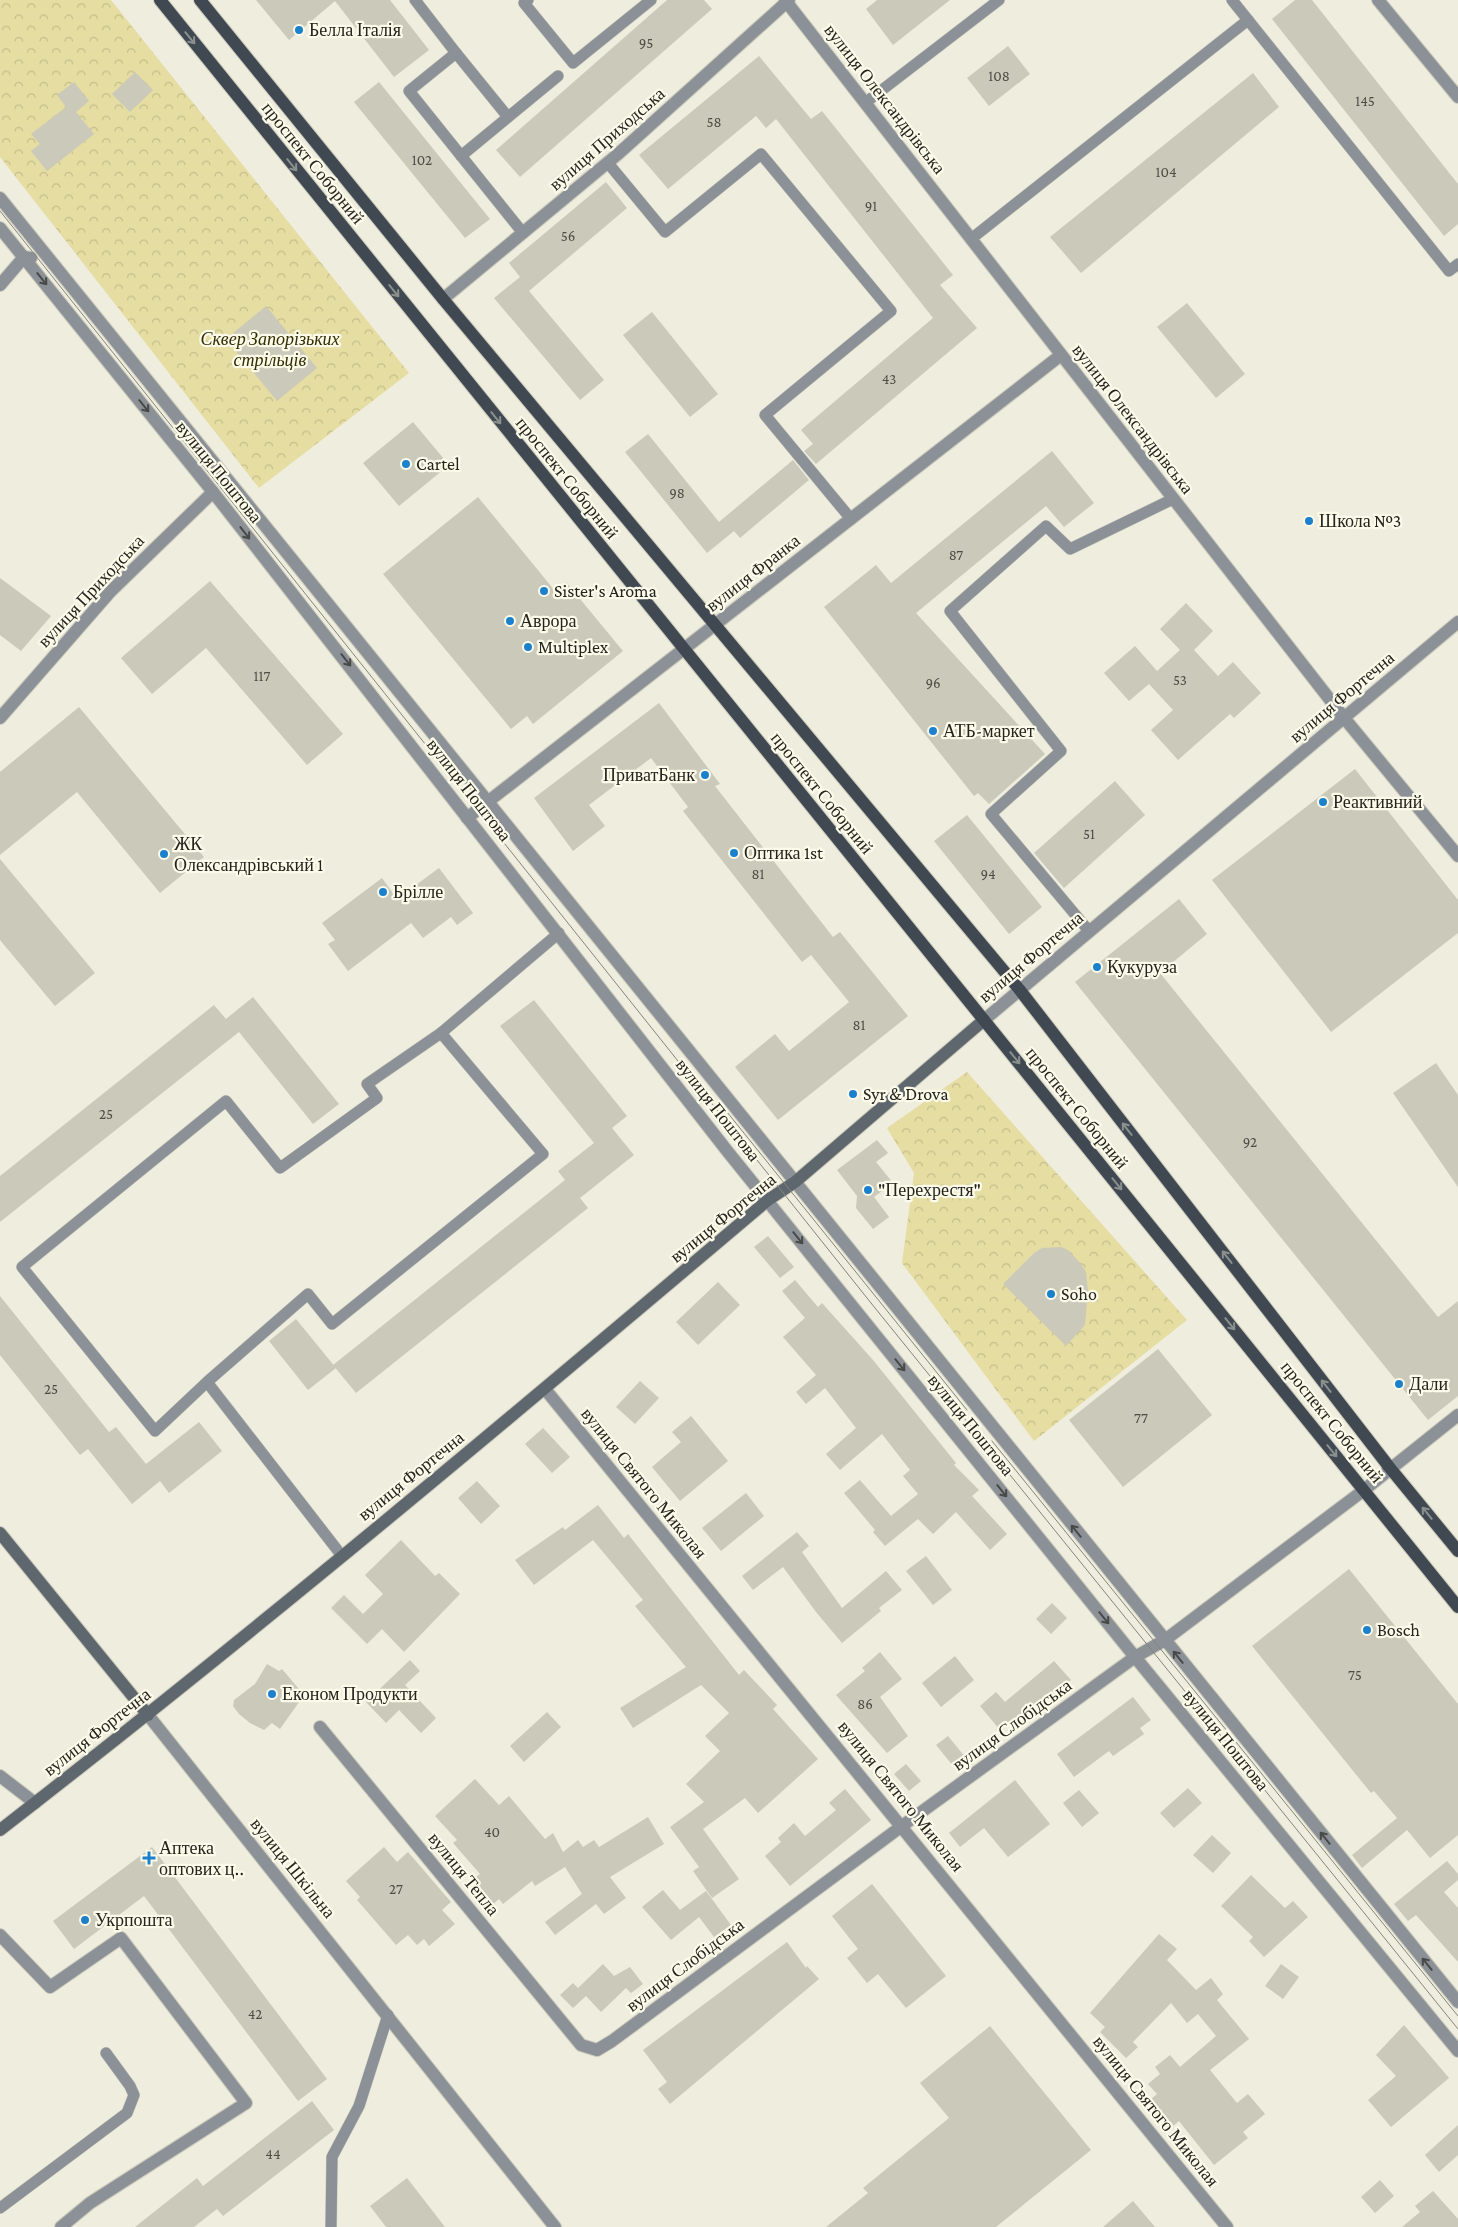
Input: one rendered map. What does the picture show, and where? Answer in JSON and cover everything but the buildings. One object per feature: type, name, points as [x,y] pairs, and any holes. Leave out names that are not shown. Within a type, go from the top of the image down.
[{"type":"main road","name":"проспект Соборний","points":[[160,0],[683,650],[1458,1607]]},
{"type":"main road","name":"проспект Соборний","points":[[200,0],[443,298],[1019,988],[1390,1468],[1458,1551]]},
{"type":"main road","name":"вулиця Фортечна","points":[[0,1830],[148,1715],[545,1389],[768,1200],[795,1182],[984,1020]]},
{"type":"main road","name":"вулиця Шкільна","points":[[0,1533],[148,1715]]},
{"type":"street","points":[[1378,0],[1458,97]]},
{"type":"street","name":"вулиця Приходська","points":[[443,298],[608,163],[787,1]]},
{"type":"street","name":"вулиця Олександрівська","points":[[787,1],[1344,719],[1458,856]]},
{"type":"street","name":"вулиця Поштова","points":[[0,198],[1458,2002]]},
{"type":"street","name":"вулиця Поштова","points":[[0,228],[213,492],[768,1200],[1135,1657],[1458,2051]]},
{"type":"street","points":[[0,285],[24,257],[39,259],[44,254]]},
{"type":"street","name":"вулиця Франка","points":[[467,818],[1062,355]]},
{"type":"street","name":"вулиця Приходська","points":[[0,718],[110,592],[213,492]]},
{"type":"street","name":"вулиця Фортечна","points":[[984,1020],[1019,988],[1344,719],[1458,622]]},
{"type":"street","name":"вулиця Святого Миколая","points":[[545,1389],[1227,2227]]},
{"type":"street","name":"вулиця Слобідська","points":[[581,2044],[596,2050],[612,2041],[902,1826],[1135,1657],[1165,1640],[1364,1490],[1458,1415]]},
{"type":"street","name":"вулиця Шкільна","points":[[148,1715],[555,2227]]},
{"type":"street","name":"вулиця Тепла","points":[[320,1727],[581,2044]]},
{"type":"street","points":[[0,1776],[35,1803]]},
{"type":"street","points":[[0,1935],[50,1987],[121,1938],[246,2103],[90,2203],[61,2227]]},
{"type":"lane","points":[[415,0],[508,117]]},
{"type":"lane","points":[[528,0],[524,3],[573,63],[651,0]]},
{"type":"lane","points":[[865,103],[999,0]]},
{"type":"lane","points":[[1232,0],[1449,272],[1458,264]]},
{"type":"lane","points":[[972,239],[1248,20]]},
{"type":"lane","points":[[456,53],[409,91],[523,233]]},
{"type":"lane","points":[[461,156],[558,76]]},
{"type":"lane","points":[[608,163],[665,232],[761,154],[891,311],[765,414],[851,519]]},
{"type":"lane","points":[[1089,931],[990,814],[1061,751],[950,611],[1046,526],[1070,549],[1173,499]]},
{"type":"lane","points":[[441,1033],[543,1154],[332,1324],[308,1294],[155,1430],[22,1267],[226,1101],[280,1168],[377,1098],[367,1084],[441,1033],[559,933]]},
{"type":"lane","points":[[207,1382],[342,1556]]},
{"type":"lane","points":[[331,2227],[332,2157],[359,2106],[388,2015]]},
{"type":"lane","points":[[0,2208],[127,2113],[134,2096],[130,2086],[106,2053]]},
{"type":"green space","name":"Сквер Запорізьких стрільців","points":[[0,0],[111,0],[409,373],[259,488],[0,157]]},
{"type":"green space","points":[[967,1072],[1187,1320],[1034,1441],[902,1263],[914,1173],[887,1128]]},
{"type":"tram line","points":[[0,211],[871,1303],[1458,2029]]},
{"type":"tram line","points":[[727,1112],[967,1410]]},
{"type":"tram line","points":[[992,1441],[1458,2016]]},
{"type":"place","name":"Белла Італія","points":[[299,30]]},
{"type":"place","name":"Cartel","points":[[406,464]]},
{"type":"place","name":"Школа №3","points":[[1309,521]]},
{"type":"place","name":"Sister's Aroma","points":[[544,591]]},
{"type":"place","name":"Аврора","points":[[510,621]]},
{"type":"place","name":"Multiplex","points":[[528,647]]},
{"type":"place","name":"АТБ-маркет","points":[[933,731]]},
{"type":"place","name":"ПриватБанк","points":[[705,775]]},
{"type":"place","name":"Реактивний","points":[[1323,802]]},
{"type":"place","name":"Оптика 1st","points":[[734,853]]},
{"type":"place","name":"ЖК Олександрівський 1","points":[[164,854]]},
{"type":"place","name":"Брілле","points":[[383,892]]},
{"type":"place","name":"Кукуруза","points":[[1097,967]]},
{"type":"place","name":"Syr & Drova","points":[[853,1094]]},
{"type":"place","name":"\"Перехрестя\"","points":[[868,1190]]},
{"type":"place","name":"Soho","points":[[1051,1294]]},
{"type":"place","name":"Дали","points":[[1399,1384]]},
{"type":"place","name":"Bosch","points":[[1367,1630]]},
{"type":"place","name":"Економ Продукти","points":[[272,1694]]},
{"type":"place","name":"Аптека оптових ц‥","points":[[149,1858]]},
{"type":"place","name":"Укрпошта","points":[[85,1920]]}]
